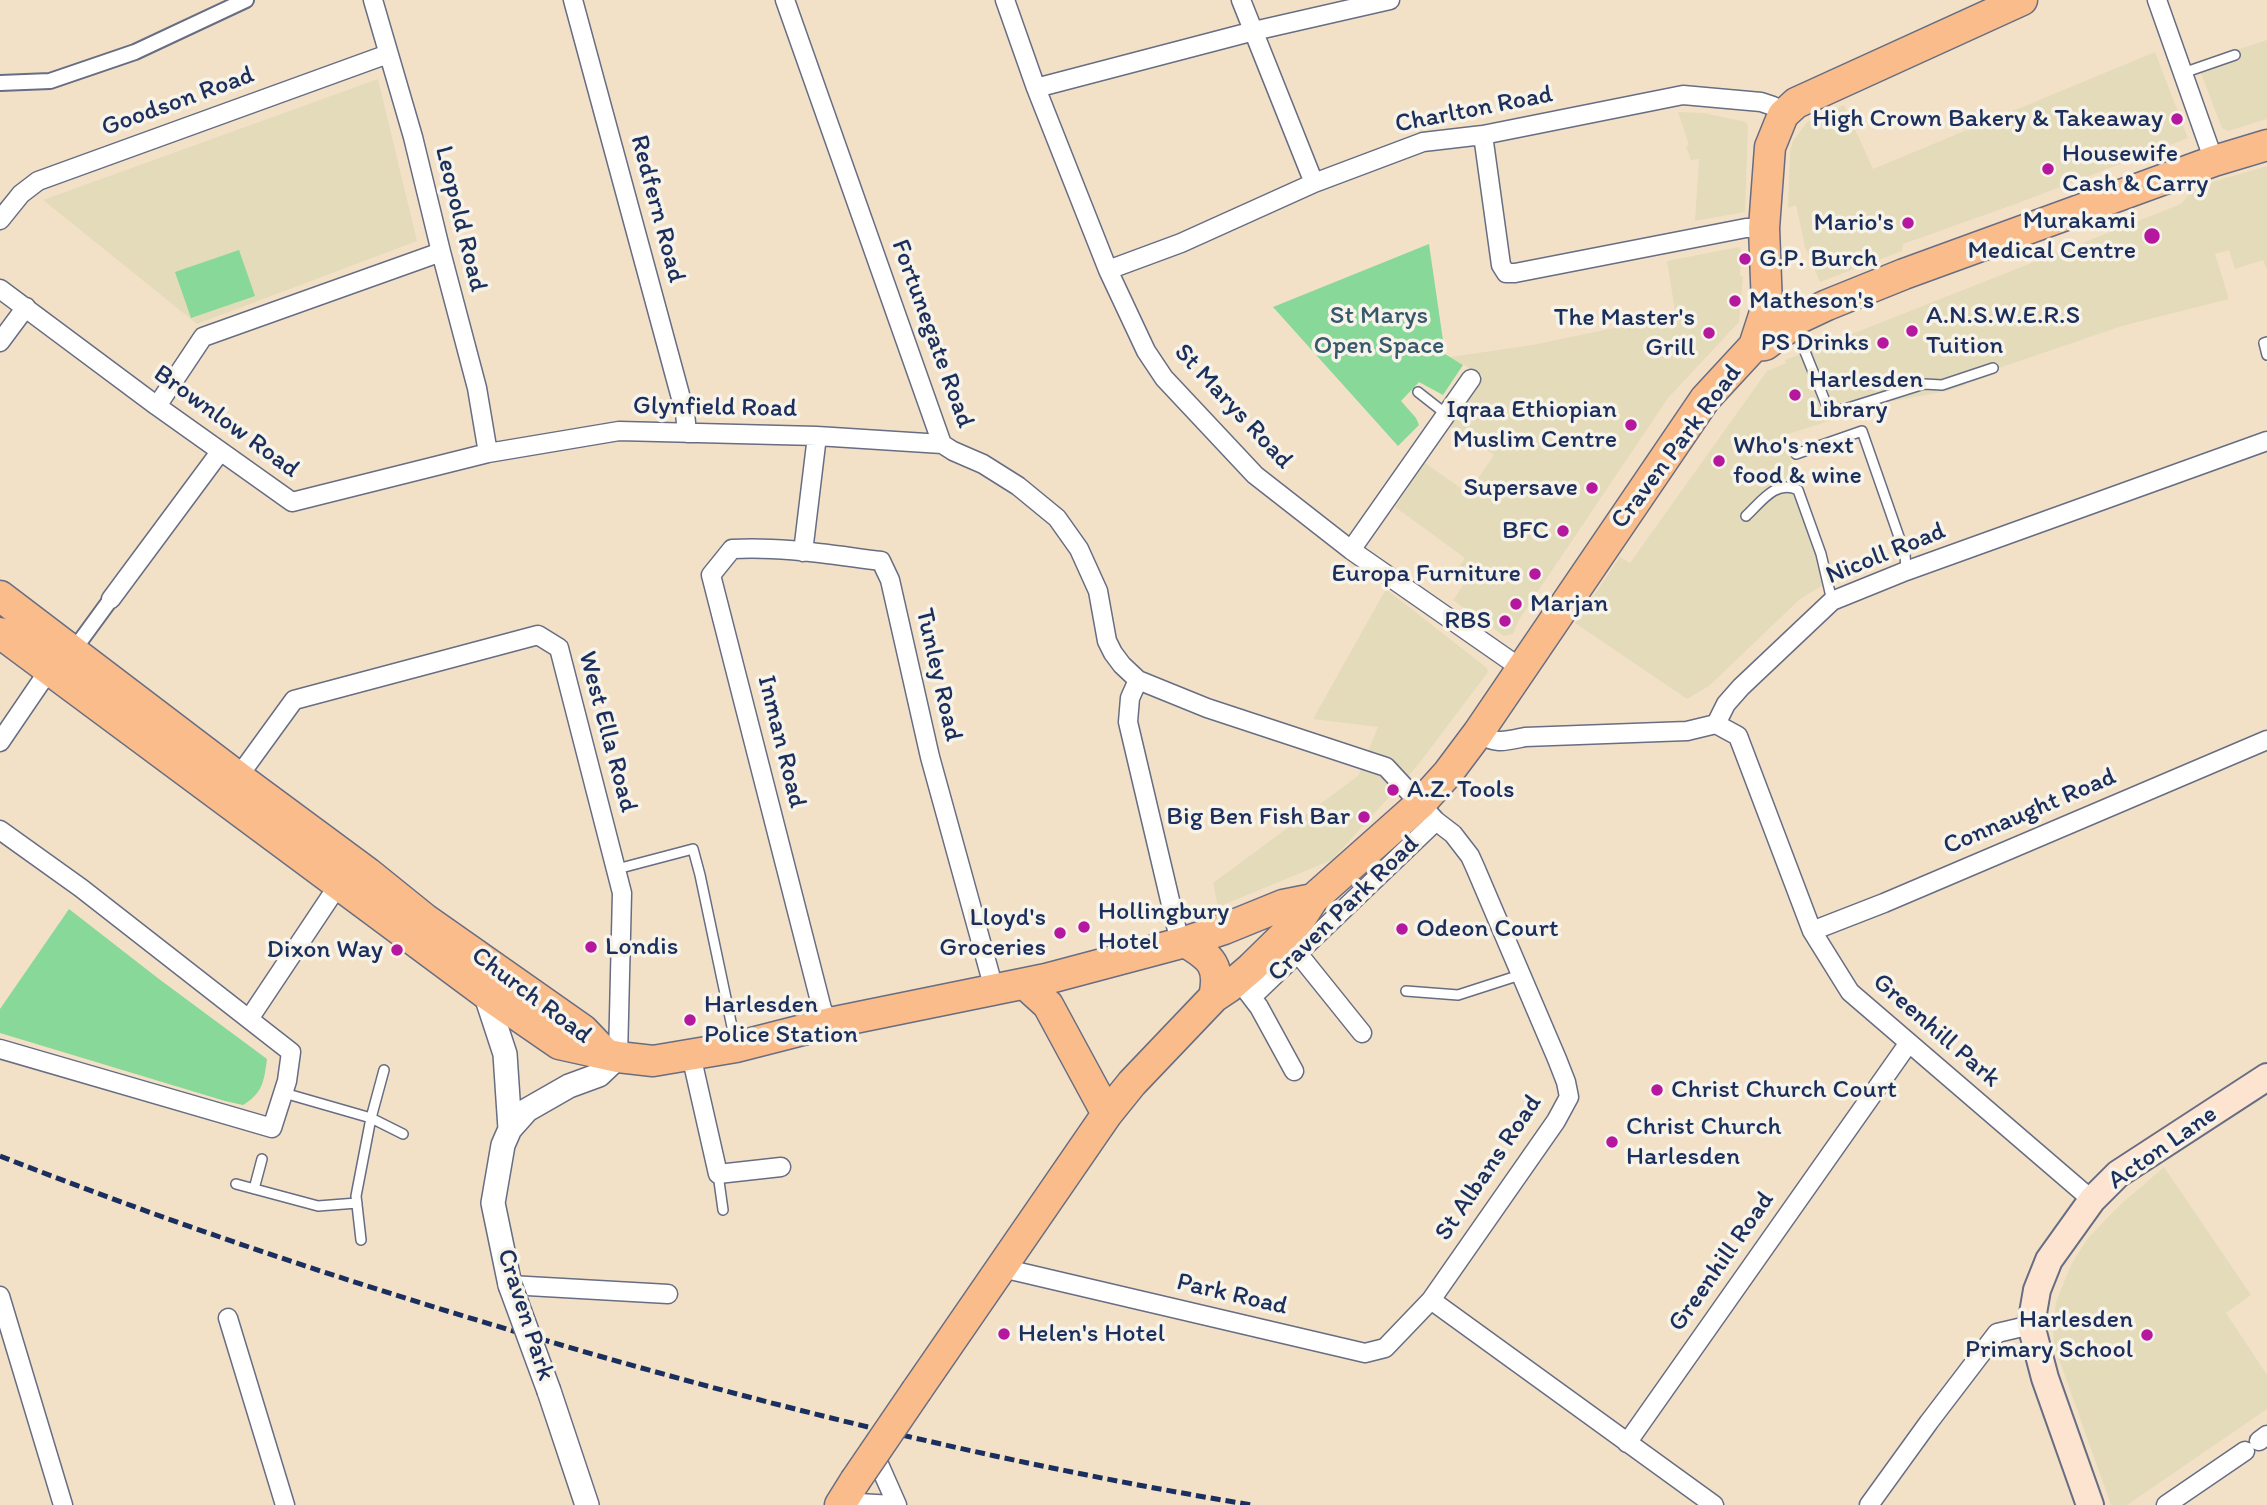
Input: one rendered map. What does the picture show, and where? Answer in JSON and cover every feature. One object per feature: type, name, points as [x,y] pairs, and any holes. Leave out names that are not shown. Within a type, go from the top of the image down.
[{"type":"main road","points":[[1754,346],[1767,306],[1764,228],[1770,147],[1783,115],[1796,103],[2022,0]]},
{"type":"main road","name":"Craven Park Road","points":[[1214,997],[1245,988],[1290,945],[1299,921],[1313,899],[1429,812],[1448,773],[1705,399],[1754,346],[1765,345],[1793,321],[1904,274],[2214,161],[2267,145]]},
{"type":"main road","points":[[1767,306],[1793,321]]},
{"type":"main road","name":"Church Road","points":[[0,596],[74,651],[339,884],[485,993],[559,1044],[611,1055]]},
{"type":"main road","name":"Church Road","points":[[0,633],[49,670],[368,873],[425,919],[583,1030],[611,1055]]},
{"type":"main road","name":"Craven Park Road","points":[[1185,942],[1283,905],[1313,899]]},
{"type":"main road","points":[[611,1055],[653,1061],[691,1055],[830,1023],[1025,984],[1185,942],[1211,960],[1217,983],[1214,997],[1132,1083],[1107,1114],[846,1496]]},
{"type":"main road","points":[[1048,1005],[1060,974]]},
{"type":"main road","points":[[1025,984],[1048,1005],[1107,1114]]},
{"type":"main road","points":[[1087,1077],[1112,1083],[1132,1083]]},
{"type":"main road","name":"Acton Lane","points":[[2090,1505],[2045,1378],[2031,1325],[2037,1290],[2049,1260],[2092,1200],[2118,1174],[2267,1077]]},
{"type":"street","points":[[0,83],[50,81],[135,52],[246,0]]},
{"type":"street","name":"Leopold Road","points":[[373,0],[413,137],[477,388],[488,453]]},
{"type":"street","name":"Redfern Road","points":[[573,0],[685,413],[687,433]]},
{"type":"street","name":"Fortunegate Road","points":[[785,0],[942,444],[953,452],[983,464],[1018,486],[1057,518],[1079,549],[1098,591],[1107,641],[1113,653],[1138,680]]},
{"type":"street","name":"St Marys Road","points":[[1005,0],[1036,88],[1108,270],[1146,351],[1164,378],[1255,475],[1351,550],[1522,669]]},
{"type":"street","points":[[1241,0],[1314,183]]},
{"type":"street","points":[[1036,88],[1254,31],[1390,0]]},
{"type":"street","points":[[2157,0],[2214,161]]},
{"type":"street","name":"Goodson Road","points":[[0,220],[21,194],[38,181],[388,54]]},
{"type":"street","name":"Charlton Road","points":[[1108,270],[1181,243],[1314,183],[1423,142],[1482,135],[1683,95],[1761,102],[1773,106],[1783,115]]},
{"type":"street","points":[[1482,135],[1501,265],[1506,273],[1746,228],[1764,228]]},
{"type":"street","points":[[157,406],[203,337],[441,252]]},
{"type":"street","name":"Brownlow Road","points":[[0,289],[292,502],[488,453]]},
{"type":"street","points":[[0,342],[26,307]]},
{"type":"street","points":[[1351,550],[1471,379]]},
{"type":"street","name":"Glynfield Road","points":[[488,453],[619,431],[817,436],[942,444]]},
{"type":"street","points":[[803,552],[817,436]]},
{"type":"street","name":"Nicoll Road","points":[[1716,724],[1726,704],[1741,687],[1832,601],[1906,571],[2267,441]]},
{"type":"street","points":[[74,651],[220,452]]},
{"type":"street","name":"Inman Road","points":[[803,552],[732,549],[711,575],[822,1009],[830,1023]]},
{"type":"street","name":"Tunley Road","points":[[803,552],[881,561],[890,580],[930,757],[994,989]]},
{"type":"street","name":"West Ella Road","points":[[231,787],[294,700],[538,635],[559,648],[622,893],[611,1055]]},
{"type":"street","points":[[0,742],[49,670]]},
{"type":"street","points":[[1138,680],[1130,698],[1128,722],[1177,930],[1185,942]]},
{"type":"street","name":"St Albans Road","points":[[1138,680],[1207,708],[1387,766],[1453,834],[1470,856],[1566,1082],[1569,1097],[1544,1140],[1431,1300]]},
{"type":"street","points":[[1478,733],[1489,741],[1502,741],[1525,737],[1687,731],[1716,724]]},
{"type":"street","name":"Greenhill Park","points":[[1716,724],[1738,736],[1812,931],[1850,992],[2092,1200]]},
{"type":"street","name":"Connaught Road","points":[[1812,931],[2267,740]]},
{"type":"street","name":"Craven Park Road","points":[[1290,945],[1429,812]]},
{"type":"street","points":[[0,830],[81,888],[291,1052],[286,1087],[272,1128],[0,1049]]},
{"type":"street","points":[[249,1019],[339,884]]},
{"type":"street","points":[[1290,945],[1362,1033]]},
{"type":"street","points":[[1245,988],[1294,1071]]},
{"type":"street","points":[[485,993],[505,1054],[510,1129]]},
{"type":"street","name":"Greenhill Road","points":[[1627,1443],[1908,1044]]},
{"type":"street","points":[[510,1129],[527,1110],[569,1086],[599,1075],[611,1055]]},
{"type":"street","points":[[691,1055],[718,1174],[781,1167]]},
{"type":"street","name":"Craven Park","points":[[510,1129],[503,1145],[494,1203],[510,1285],[587,1505]]},
{"type":"street","name":"Park Road","points":[[1002,1268],[1365,1353],[1385,1348],[1431,1300]]},
{"type":"street","points":[[510,1285],[668,1294]]},
{"type":"street","points":[[0,1296],[63,1505]]},
{"type":"street","points":[[1431,1300],[1714,1505]]},
{"type":"street","points":[[228,1318],[285,1505]]},
{"type":"street","points":[[1869,1505],[1997,1334],[2031,1325]]},
{"type":"street","points":[[2166,1505],[2257,1443]]},
{"type":"street","points":[[874,1453],[895,1505]]},
{"type":"street","points":[[846,1496],[895,1505]]},
{"type":"lane","points":[[2183,73],[2235,55]]},
{"type":"lane","points":[[1793,321],[1827,406],[1831,410],[1845,410],[1924,384],[1942,385],[1993,368]]},
{"type":"lane","points":[[2267,342],[2264,343],[2267,355]]},
{"type":"lane","points":[[1418,392],[1446,414]]},
{"type":"lane","points":[[1796,454],[1862,431],[1905,554],[1906,571]]},
{"type":"lane","points":[[1745,516],[1778,487],[1788,485],[1798,490],[1821,554],[1832,601]]},
{"type":"lane","points":[[617,869],[693,849],[701,875],[736,1046]]},
{"type":"lane","points":[[1406,991],[1458,995],[1520,975]]},
{"type":"lane","points":[[360,1240],[356,1196],[371,1118],[384,1070]]},
{"type":"lane","points":[[286,1087],[371,1118],[403,1135]]},
{"type":"lane","points":[[254,1189],[262,1159]]},
{"type":"lane","points":[[718,1174],[723,1210]]},
{"type":"lane","points":[[236,1184],[318,1206],[357,1203]]},
{"type":"shaded area","points":[[2267,40],[2267,119],[2228,131],[2222,128],[2197,63]]},
{"type":"shaded area","points":[[2155,52],[2188,138],[1903,244],[1902,251],[1820,282],[1805,247],[1796,205],[1788,208],[1790,152],[1793,141],[1807,122],[1844,105],[1873,169]]},
{"type":"shaded area","points":[[378,79],[417,241],[197,324],[43,200]]},
{"type":"shaded area","points":[[1678,112],[1704,113],[1746,122],[1745,212],[1695,221],[1699,159],[1691,160]]},
{"type":"shaded area","points":[[2267,166],[2267,269],[2263,260],[2235,269],[2229,250],[2215,254],[2229,299],[2122,326],[1964,380],[1966,385],[1948,391],[1888,402],[1782,436],[1835,577],[1799,600],[1709,686],[1687,699],[1575,623],[1620,557],[1630,563],[1767,371],[1786,363],[1785,360],[2181,204],[2195,187]]},
{"type":"shaded area","points":[[1738,247],[1741,249],[1740,276],[1743,276],[1739,322],[1668,398],[1520,618],[1513,634],[1504,636],[1453,600],[1466,581],[1455,572],[1465,558],[1395,507],[1425,463],[1468,493],[1494,455],[1450,426],[1483,376],[1450,357],[1532,345],[1672,316],[1675,311],[1667,261]]},
{"type":"shaded area","points":[[1386,589],[1487,668],[1488,672],[1418,765],[1332,860],[1218,907],[1213,883],[1358,776],[1378,727],[1313,719]]},
{"type":"shaded area","name":"Harlesden Primary School","points":[[2164,1167],[2251,1295],[2226,1313],[2267,1375],[2267,1409],[2127,1505],[2111,1505],[2054,1345],[2056,1302],[2071,1265],[2088,1238],[2120,1205]]},
{"type":"green space","name":"St Marys Open Space","points":[[1429,244],[1445,354],[1463,365],[1443,395],[1419,382],[1401,401],[1419,425],[1398,446],[1273,307]]},
{"type":"green space","points":[[239,250],[255,296],[191,318],[175,272]]},
{"type":"green space","points":[[69,909],[267,1059],[263,1080],[255,1096],[243,1105],[225,1101],[0,1033],[0,1009]]},
{"type":"railway","points":[[0,1156],[274,1255],[412,1300],[638,1367],[812,1413],[987,1454],[1252,1505]]},
{"type":"place","name":"High Crown Bakery & Takeaway","points":[[2177,119]]},
{"type":"place","name":"Housewife Cash & Carry","points":[[2048,169]]},
{"type":"place","name":"Mario's","points":[[1908,223]]},
{"type":"place","name":"Murakami Medical Centre","points":[[2152,236]]},
{"type":"place","name":"G.P. Burch","points":[[1745,259]]},
{"type":"place","name":"Matheson's","points":[[1735,301]]},
{"type":"place","name":"A.N.S.W.E.R.S Tuition","points":[[1912,331]]},
{"type":"place","name":"The Master's Grill","points":[[1709,333]]},
{"type":"place","name":"PS Drinks","points":[[1883,343]]},
{"type":"place","name":"Harlesden Library","points":[[1795,395]]},
{"type":"place","name":"Iqraa Ethiopian Muslim Centre","points":[[1631,425]]},
{"type":"place","name":"Who's next food & wine","points":[[1719,461]]},
{"type":"place","name":"Supersave","points":[[1592,488]]},
{"type":"place","name":"BFC","points":[[1563,531]]},
{"type":"place","name":"Europa Furniture","points":[[1535,574]]},
{"type":"place","name":"Marjan","points":[[1516,604]]},
{"type":"place","name":"RBS","points":[[1505,621]]},
{"type":"place","name":"A.Z. Tools","points":[[1393,790]]},
{"type":"place","name":"Big Ben Fish Bar","points":[[1364,817]]},
{"type":"place","name":"Hollingbury Hotel","points":[[1084,927]]},
{"type":"place","name":"Odeon Court","points":[[1402,929]]},
{"type":"place","name":"Lloyd's Groceries","points":[[1060,933]]},
{"type":"place","name":"Londis","points":[[591,947]]},
{"type":"place","name":"Dixon Way","points":[[397,950]]},
{"type":"place","name":"Harlesden Police Station","points":[[690,1020]]},
{"type":"place","name":"Christ Church Court","points":[[1657,1090]]},
{"type":"place","name":"Christ Church Harlesden","points":[[1612,1142]]},
{"type":"place","name":"Helen's Hotel","points":[[1004,1334]]},
{"type":"place","name":"Harlesden Primary School","points":[[2147,1335]]}]
